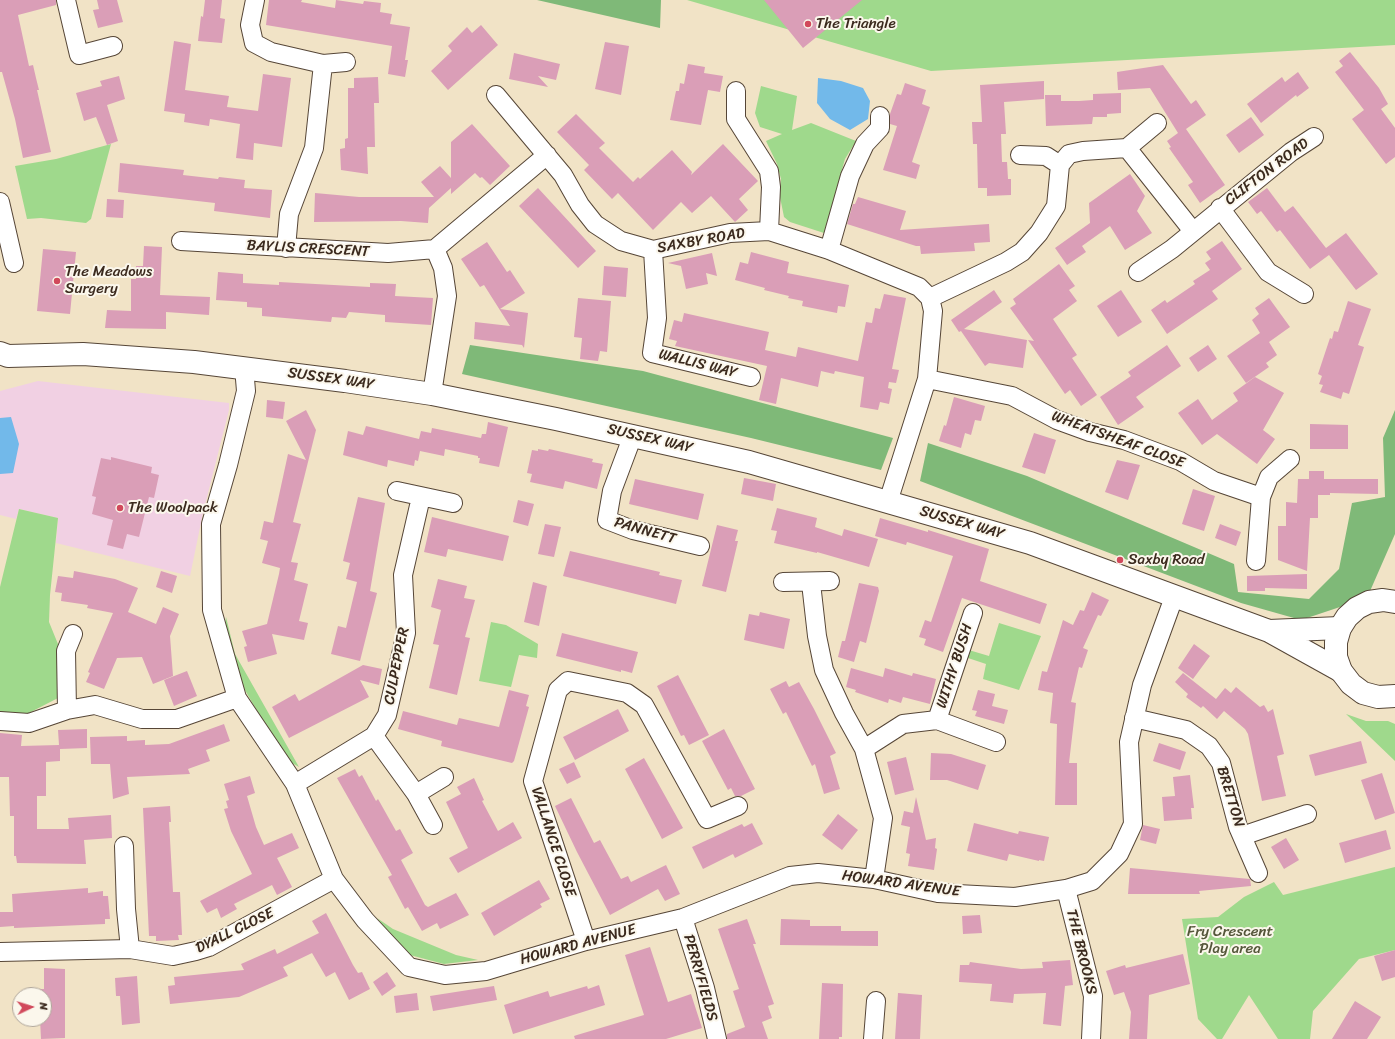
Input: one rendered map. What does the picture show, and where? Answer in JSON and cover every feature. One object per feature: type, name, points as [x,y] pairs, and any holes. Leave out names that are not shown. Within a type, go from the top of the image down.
[{"type":"street","points":[[66,0],[79,55],[113,46]]},
{"type":"street","points":[[255,0],[250,25],[254,43],[271,52],[323,64],[346,62]]},
{"type":"street","points":[[286,248],[289,214],[314,148],[323,64]]},
{"type":"street","points":[[736,91],[736,119],[769,171],[771,187],[769,231]]},
{"type":"street","name":"SAXBY ROAD","points":[[496,96],[563,175],[580,205],[595,224],[621,240],[653,250],[730,234],[769,231],[829,250],[919,287],[930,298]]},
{"type":"street","points":[[829,250],[850,176],[866,144],[880,128],[880,116]]},
{"type":"street","points":[[888,502],[927,379],[932,311],[930,298],[1006,262],[1022,252],[1039,233],[1056,206],[1060,165],[1069,154],[1127,148],[1157,123]]},
{"type":"street","name":"CLIFTON ROAD","points":[[1138,272],[1172,249],[1192,230],[1291,152],[1314,137]]},
{"type":"street","points":[[1127,148],[1192,230]]},
{"type":"street","points":[[432,394],[447,296],[443,268],[435,249],[547,155]]},
{"type":"street","points":[[1020,156],[1046,156],[1060,165]]},
{"type":"street","points":[[0,202],[14,263]]},
{"type":"street","name":"CLIFTON ROAD","points":[[1220,208],[1268,272],[1304,294]]},
{"type":"street","name":"BAYLIS CRESCENT","points":[[181,241],[388,253],[435,249]]},
{"type":"street","name":"WALLIS WAY","points":[[653,250],[657,318],[652,353],[751,377]]},
{"type":"street","name":"SUSSEX WAY","points":[[3,356],[83,354],[244,367],[432,394],[633,435],[749,462],[1030,543],[1268,631],[1341,671]]},
{"type":"street","name":"HOWARD AVENUE","points":[[244,367],[246,391],[228,465],[211,524],[212,610],[237,698],[295,784],[334,879],[364,920],[409,967],[445,975],[486,971],[586,941],[683,918],[790,876],[818,873],[874,879],[938,893],[1015,897],[1066,889],[1092,881],[1119,854],[1133,824],[1129,742],[1142,685],[1174,597]]},
{"type":"street","name":"WHEATSHEAF CLOSE","points":[[927,379],[1012,396],[1057,420],[1090,432],[1124,440],[1180,461],[1214,481],[1261,497]]},
{"type":"street","name":"PANNETT","points":[[633,435],[612,491],[607,520],[633,530],[700,546]]},
{"type":"street","points":[[1256,561],[1261,497],[1269,478],[1290,459]]},
{"type":"street","points":[[397,490],[421,497],[453,503]]},
{"type":"street","name":"CULPEPPER","points":[[295,784],[374,736],[387,715],[406,634],[403,575],[421,497]]},
{"type":"street","points":[[783,582],[811,583],[830,581]]},
{"type":"street","points":[[811,583],[817,636],[824,670],[844,713],[864,749],[883,818],[874,879]]},
{"type":"street","points":[[1395,586],[1352,613],[1340,628],[1336,642],[1336,657],[1341,671],[1351,684],[1363,693],[1378,697],[1395,697]]},
{"type":"street","points":[[1369,602],[1383,600],[1395,602]]},
{"type":"street","name":"WITHY BUSH","points":[[937,720],[973,613]]},
{"type":"street","name":"SUSSEX WAY","points":[[1268,631],[1340,628]]},
{"type":"street","points":[[67,710],[66,651],[73,634]]},
{"type":"street","name":"VALLANCE CLOSE","points":[[586,941],[532,781],[558,690],[568,681],[627,693],[644,705],[707,819],[738,806]]},
{"type":"street","points":[[0,721],[29,723],[67,710],[95,705],[142,719],[177,719],[237,698]]},
{"type":"street","name":"BRETTON","points":[[1134,718],[1186,730],[1209,746],[1221,763],[1231,805],[1242,836],[1258,873]]},
{"type":"street","name":"WITHY BUSH","points":[[864,749],[903,724],[937,720],[996,742]]},
{"type":"street","points":[[374,736],[416,794],[432,825]]},
{"type":"street","points":[[416,794],[444,777]]},
{"type":"street","name":"BRETTON","points":[[1242,836],[1307,814]]},
{"type":"street","points":[[124,846],[126,909],[130,948]]},
{"type":"street","name":"DYALL CLOSE","points":[[0,952],[130,948],[173,956],[209,947],[334,879]]},
{"type":"street","name":"THE BROOKS","points":[[1066,889],[1093,996],[1091,1039]]},
{"type":"street","name":"PERRYFIELDS","points":[[683,918],[705,988],[717,1039]]},
{"type":"street","points":[[873,1039],[876,1001]]},
{"type":"shaded area","points":[[38,381],[229,403],[229,410],[203,513],[190,576],[56,543],[58,518],[19,509],[16,519],[0,515],[0,391]]},
{"type":"green space","points":[[537,0],[661,0],[660,28]]},
{"type":"green space","points":[[687,0],[1395,0],[1395,45],[931,71]]},
{"type":"green space","points":[[761,86],[797,96],[792,130],[811,123],[856,141],[845,159],[824,233],[790,222],[784,217],[780,197],[781,179],[777,164],[766,141],[782,134],[760,127],[755,113]]},
{"type":"green space","points":[[111,144],[91,219],[86,223],[41,218],[27,219],[15,166],[56,159]]},
{"type":"green space","points":[[470,345],[643,371],[893,438],[881,470],[751,438],[462,374]]},
{"type":"green space","points":[[1395,410],[1395,534],[1367,598],[1301,620],[1241,603],[920,481],[928,443],[1027,476],[1234,564],[1238,592],[1309,599],[1339,569],[1352,503],[1385,497],[1383,438]]},
{"type":"green space","points":[[19,509],[58,518],[50,595],[49,622],[60,649],[58,698],[27,714],[0,712],[0,587]]},
{"type":"green space","points":[[226,617],[235,654],[299,767],[285,759],[242,685],[225,624]]},
{"type":"green space","points":[[491,622],[506,625],[538,644],[537,658],[519,655],[511,687],[479,681]]},
{"type":"green space","points":[[999,623],[1041,636],[1019,690],[983,679],[986,664],[959,655],[962,648],[989,656]]},
{"type":"green space","points":[[1346,714],[1366,721],[1388,721],[1395,724],[1395,761]]},
{"type":"green space","name":"Fry Crescent Play area","points":[[1395,867],[1395,950],[1359,959],[1313,1011],[1310,1039],[1278,1039],[1249,995],[1222,1039],[1217,1039],[1198,1019],[1182,919],[1218,917],[1244,897],[1274,882],[1283,895]]},
{"type":"green space","points":[[377,918],[393,929],[456,955],[478,960],[444,964],[406,954]]},
{"type":"water","points":[[818,78],[841,81],[863,88],[870,101],[868,119],[850,130],[830,119],[817,103]]},
{"type":"water","points":[[11,417],[19,444],[13,473],[0,474],[0,418]]},
{"type":"building","points":[[0,0],[56,0],[56,5],[18,15],[29,66],[33,65],[51,152],[23,158],[15,119],[2,72],[0,72]]},
{"type":"building","points":[[97,0],[117,0],[123,22],[98,28],[93,10],[99,9]]},
{"type":"building","points":[[205,0],[222,0],[220,18],[225,19],[222,43],[198,41],[201,16],[203,17]]},
{"type":"building","points":[[269,0],[302,0],[301,2],[335,8],[336,0],[363,4],[364,1],[381,3],[380,12],[392,14],[390,24],[410,27],[405,60],[408,60],[405,77],[388,74],[392,46],[266,25]]},
{"type":"building","name":"The Triangle","points":[[764,0],[862,0],[803,48]]},
{"type":"building","points":[[481,25],[498,45],[448,90],[431,71],[452,51],[448,46],[467,27],[472,33]]},
{"type":"building","points":[[174,41],[191,44],[185,90],[229,96],[227,107],[258,111],[263,74],[291,78],[282,147],[254,143],[253,160],[236,158],[240,124],[210,119],[209,126],[184,122],[185,114],[164,111]]},
{"type":"building","points":[[605,42],[629,46],[621,95],[595,89]]},
{"type":"building","points":[[1350,52],[1379,88],[1388,104],[1381,109],[1395,128],[1395,157],[1386,164],[1352,119],[1364,110],[1335,72],[1343,66],[1339,61]]},
{"type":"building","points":[[514,53],[560,64],[556,80],[538,76],[548,87],[509,79]]},
{"type":"building","points":[[688,64],[705,67],[704,73],[723,76],[720,92],[708,90],[701,125],[670,120],[676,91],[679,91],[680,83],[684,84]]},
{"type":"building","points":[[1163,65],[1191,104],[1196,100],[1206,115],[1186,129],[1225,185],[1200,203],[1188,185],[1193,182],[1169,148],[1171,147],[1167,141],[1178,133],[1150,88],[1118,90],[1117,72]]},
{"type":"building","points":[[1298,72],[1309,88],[1297,97],[1296,95],[1261,123],[1247,104],[1282,77],[1285,82]]},
{"type":"building","points":[[119,76],[125,99],[107,105],[118,141],[107,145],[96,117],[84,121],[76,93],[102,86],[100,81]]},
{"type":"building","points":[[378,77],[379,103],[374,103],[375,147],[367,147],[368,174],[341,170],[340,149],[345,148],[345,139],[348,138],[348,88],[354,88],[354,78]]},
{"type":"building","points":[[1044,81],[1044,99],[1004,102],[1006,134],[1001,134],[1002,162],[1007,162],[1008,179],[1011,179],[1011,195],[987,196],[987,188],[978,188],[977,144],[973,144],[972,122],[982,122],[980,85]]},
{"type":"building","points":[[905,83],[926,90],[922,104],[930,107],[912,162],[920,165],[916,179],[883,170],[897,126],[890,124],[890,114],[897,94],[901,95]]},
{"type":"building","points":[[1121,93],[1121,113],[1107,114],[1107,117],[1093,117],[1092,124],[1046,126],[1045,95],[1061,95],[1061,101],[1079,101],[1093,100],[1093,94]]},
{"type":"building","points":[[576,114],[605,143],[599,148],[633,182],[638,177],[640,179],[672,150],[692,172],[691,175],[723,144],[758,181],[739,199],[748,210],[735,222],[711,196],[692,213],[681,202],[653,230],[618,193],[612,199],[584,170],[589,165],[557,132]]},
{"type":"building","points":[[1251,117],[1264,135],[1239,153],[1226,135]]},
{"type":"building","points":[[472,124],[510,166],[490,185],[482,177],[480,178],[475,173],[451,194],[451,188],[429,208],[428,223],[401,221],[314,222],[315,193],[359,197],[434,197],[421,182],[440,166],[451,178],[451,142]]},
{"type":"building","points":[[120,163],[184,170],[183,175],[245,180],[244,188],[272,190],[270,218],[214,211],[215,203],[118,192]]},
{"type":"building","points":[[1130,174],[1145,196],[1137,211],[1152,233],[1125,250],[1110,226],[1082,246],[1086,252],[1067,265],[1055,248],[1090,223],[1089,203]]},
{"type":"building","points":[[538,188],[596,251],[578,268],[519,206]]},
{"type":"building","points":[[1267,188],[1285,212],[1293,206],[1326,248],[1346,233],[1378,274],[1356,290],[1329,255],[1310,269],[1280,230],[1277,232],[1261,211],[1257,214],[1248,202]]},
{"type":"building","points":[[858,197],[906,211],[900,230],[989,224],[990,242],[974,243],[975,251],[921,254],[920,246],[847,224],[853,204],[855,204]]},
{"type":"building","points":[[107,199],[124,200],[123,218],[106,217]]},
{"type":"building","points":[[1222,241],[1242,269],[1212,291],[1218,299],[1167,334],[1151,310],[1165,300],[1167,303],[1195,284],[1193,281],[1210,270],[1205,263],[1211,259],[1206,252]]},
{"type":"building","points":[[487,242],[507,272],[510,270],[525,293],[500,309],[528,313],[524,348],[522,345],[474,339],[475,322],[510,326],[484,285],[480,287],[461,259]]},
{"type":"building","points":[[144,246],[162,247],[160,295],[210,297],[209,315],[166,312],[166,329],[105,328],[107,310],[131,311],[131,279],[136,279],[136,266],[143,266]]},
{"type":"building","name":"The Meadows Surgery","points":[[43,249],[76,252],[70,314],[37,311]]},
{"type":"building","points":[[751,252],[789,262],[787,273],[849,285],[845,307],[838,306],[837,313],[802,306],[803,301],[788,298],[789,296],[764,290],[765,288],[735,280],[740,262],[748,264]]},
{"type":"building","points":[[712,253],[717,276],[706,273],[708,284],[686,289],[681,266],[668,263]]},
{"type":"building","points":[[1059,264],[1075,286],[1069,290],[1077,301],[1053,319],[1077,355],[1072,358],[1097,395],[1081,406],[1070,390],[1065,394],[1028,340],[1034,341],[1010,308],[1016,304],[1013,299]]},
{"type":"building","points":[[604,266],[628,268],[626,297],[602,295]]},
{"type":"building","points":[[218,272],[243,274],[243,283],[279,285],[279,282],[370,287],[370,283],[396,284],[395,296],[433,298],[431,325],[385,322],[385,315],[349,312],[346,318],[332,317],[331,322],[262,316],[262,308],[247,307],[247,302],[216,300]]},
{"type":"building","points":[[994,290],[1002,302],[964,329],[1027,340],[1023,368],[989,363],[985,366],[961,331],[959,332],[951,320]]},
{"type":"building","points":[[1121,290],[1142,322],[1118,337],[1097,306]]},
{"type":"building","points":[[884,294],[906,298],[892,369],[899,370],[896,383],[889,382],[888,388],[892,389],[889,404],[880,402],[878,410],[860,407],[864,377],[835,371],[834,374],[821,371],[818,387],[781,378],[776,404],[759,400],[767,366],[675,346],[677,341],[669,339],[674,320],[682,322],[684,313],[769,332],[765,350],[796,357],[798,347],[858,361],[866,322],[872,323],[875,308],[880,309]]},
{"type":"building","points":[[578,298],[611,301],[607,352],[600,351],[598,361],[580,359],[582,338],[574,337]]},
{"type":"building","points":[[1269,298],[1290,327],[1269,342],[1277,355],[1266,363],[1269,367],[1246,383],[1227,356],[1260,333],[1252,320],[1259,314],[1255,308]]},
{"type":"building","points":[[1348,301],[1371,309],[1358,345],[1364,347],[1349,394],[1343,392],[1341,399],[1320,392],[1323,385],[1319,384],[1322,376],[1318,374],[1330,338],[1332,339],[1334,331],[1338,332]]},
{"type":"building","points":[[1167,345],[1181,366],[1136,397],[1144,407],[1118,425],[1100,397],[1131,376],[1128,372]]},
{"type":"building","points":[[1208,345],[1217,359],[1198,372],[1189,358]]},
{"type":"building","points":[[1255,377],[1284,393],[1263,430],[1275,439],[1257,464],[1217,434],[1202,445],[1178,413],[1198,399],[1212,420],[1238,401],[1233,393]]},
{"type":"building","points":[[954,397],[985,406],[981,421],[975,420],[971,435],[965,433],[961,448],[939,441],[944,425],[946,426]]},
{"type":"building","points":[[267,400],[285,402],[283,419],[266,417]]},
{"type":"building","points":[[306,410],[316,430],[293,522],[301,524],[291,562],[298,563],[294,580],[308,584],[299,621],[308,623],[304,640],[272,634],[277,654],[248,662],[244,647],[247,646],[242,631],[267,624],[280,568],[262,563],[268,541],[260,539],[264,521],[273,523],[288,454],[306,460],[286,421]]},
{"type":"building","points":[[488,422],[508,427],[499,467],[479,463],[480,458],[478,458],[478,456],[445,449],[444,456],[420,451],[418,461],[415,460],[414,466],[388,460],[387,467],[343,455],[348,431],[363,435],[366,426],[419,439],[421,431],[431,433],[432,428],[481,438],[482,434],[486,434]]},
{"type":"building","points":[[1310,424],[1348,425],[1348,449],[1310,449]]},
{"type":"building","points":[[1034,433],[1056,440],[1045,474],[1022,467]]},
{"type":"building","points":[[538,449],[548,451],[549,449],[593,459],[592,462],[603,464],[597,489],[565,481],[563,489],[530,482],[532,474],[527,473],[532,450],[538,451]]},
{"type":"building","name":"The Woolpack","points":[[111,457],[152,467],[151,473],[159,475],[154,498],[149,497],[139,537],[127,534],[123,549],[107,545],[113,520],[92,514],[96,497],[92,496],[101,458],[111,460]]},
{"type":"building","points":[[1117,460],[1140,465],[1128,500],[1105,492]]},
{"type":"building","points":[[1309,471],[1324,471],[1324,479],[1378,479],[1378,494],[1330,493],[1330,495],[1318,495],[1318,518],[1310,518],[1307,571],[1278,560],[1278,526],[1286,526],[1286,502],[1297,503],[1298,479],[1309,479]]},
{"type":"building","points":[[744,478],[776,484],[773,501],[741,494]]},
{"type":"building","points":[[635,479],[704,494],[698,520],[629,504]]},
{"type":"building","points":[[1193,489],[1215,496],[1204,531],[1182,524]]},
{"type":"building","points":[[358,497],[385,503],[370,591],[377,593],[360,661],[331,654],[338,626],[346,628],[357,582],[346,579],[350,563],[343,561]]},
{"type":"building","points":[[518,500],[534,504],[528,526],[513,522]]},
{"type":"building","points":[[777,508],[817,518],[815,527],[842,536],[844,529],[878,539],[869,567],[817,552],[774,543],[777,531],[771,530]]},
{"type":"building","points":[[432,517],[509,536],[503,561],[448,549],[446,557],[424,552]]},
{"type":"building","points":[[880,518],[928,532],[928,530],[989,549],[980,581],[1047,604],[1040,624],[962,598],[943,652],[924,645],[926,639],[919,637],[925,620],[931,622],[953,556],[907,542],[906,545],[875,536]]},
{"type":"building","points":[[545,524],[561,527],[554,557],[538,554]]},
{"type":"building","points":[[1220,524],[1241,532],[1236,546],[1215,538]]},
{"type":"building","points":[[717,525],[738,530],[735,541],[738,541],[726,592],[702,586]]},
{"type":"building","points":[[570,551],[660,572],[659,575],[682,580],[676,604],[563,576]]},
{"type":"building","points":[[74,571],[115,579],[138,588],[128,612],[156,624],[163,607],[179,614],[170,636],[173,676],[153,684],[142,657],[117,658],[104,689],[86,682],[90,673],[88,672],[113,613],[87,608],[88,605],[61,601],[62,593],[55,592],[58,576],[73,578]]},
{"type":"building","points":[[161,571],[177,576],[172,593],[156,587]]},
{"type":"building","points":[[1307,574],[1307,589],[1265,588],[1265,591],[1247,591],[1247,576]]},
{"type":"building","points":[[438,579],[467,586],[464,598],[475,600],[465,637],[470,638],[457,695],[429,688],[439,645],[433,644],[441,610],[431,607]]},
{"type":"building","points":[[533,582],[547,586],[539,626],[524,622]]},
{"type":"building","points":[[859,583],[878,587],[879,591],[866,643],[860,641],[854,662],[838,657],[842,641],[845,641]]},
{"type":"building","points":[[1092,592],[1109,600],[1101,616],[1098,615],[1083,648],[1088,650],[1082,668],[1079,667],[1071,702],[1076,703],[1069,763],[1077,763],[1077,805],[1055,805],[1057,724],[1050,723],[1053,693],[1038,690],[1042,671],[1047,672],[1063,620],[1073,625],[1080,610],[1084,611]]},
{"type":"building","points":[[760,612],[790,619],[784,649],[744,640],[749,614],[759,616]]},
{"type":"building","points":[[562,633],[638,652],[632,673],[621,670],[621,672],[556,656]]},
{"type":"building","points":[[1194,644],[1210,656],[1193,679],[1178,668]]},
{"type":"building","points":[[363,665],[382,669],[379,685],[360,680],[369,697],[289,738],[272,707],[295,694],[299,701]]},
{"type":"building","points":[[851,668],[883,677],[885,668],[912,676],[913,673],[936,679],[930,704],[903,697],[901,703],[889,699],[888,703],[855,692],[856,690],[846,687]]},
{"type":"building","points":[[187,671],[197,696],[174,706],[164,680]]},
{"type":"building","points":[[1183,673],[1216,699],[1225,688],[1231,693],[1236,687],[1260,707],[1264,705],[1268,712],[1273,709],[1284,754],[1277,756],[1286,796],[1262,801],[1248,734],[1245,729],[1224,711],[1217,719],[1203,706],[1201,708],[1186,697],[1188,694],[1175,682]]},
{"type":"building","points":[[678,675],[709,735],[689,745],[684,735],[681,736],[657,686]]},
{"type":"building","points":[[786,681],[789,687],[799,682],[836,753],[830,756],[840,789],[824,794],[815,764],[812,766],[786,712],[783,714],[770,689]]},
{"type":"building","points":[[509,690],[529,695],[526,706],[529,707],[514,761],[512,763],[441,746],[442,741],[398,729],[403,711],[457,725],[459,718],[499,727]]},
{"type":"building","points":[[978,690],[995,694],[992,706],[1008,710],[1004,724],[975,716],[977,711],[972,710]]},
{"type":"building","points":[[618,709],[629,731],[575,760],[563,737]]},
{"type":"building","points":[[224,724],[230,741],[206,750],[210,761],[188,769],[190,774],[127,777],[129,794],[113,799],[110,764],[91,764],[90,737],[127,736],[127,741],[145,740],[145,745],[169,744]]},
{"type":"building","points":[[87,729],[87,748],[60,749],[60,761],[46,762],[46,796],[37,796],[37,829],[69,829],[68,818],[111,815],[112,838],[84,840],[86,864],[17,863],[16,856],[14,856],[14,816],[10,816],[9,777],[0,777],[0,733],[22,735],[21,746],[59,745],[58,730]]},
{"type":"building","points":[[724,729],[755,789],[741,796],[735,796],[731,788],[728,790],[702,741]]},
{"type":"building","points":[[1361,741],[1367,763],[1315,776],[1309,755]]},
{"type":"building","points":[[1159,743],[1186,752],[1180,770],[1153,761]]},
{"type":"building","points":[[931,753],[951,754],[986,765],[978,790],[947,780],[930,780]]},
{"type":"building","points":[[906,757],[914,790],[895,795],[887,762]]},
{"type":"building","points":[[644,758],[683,828],[662,839],[625,769]]},
{"type":"building","points":[[574,762],[581,777],[567,784],[559,769]]},
{"type":"building","points":[[355,769],[359,777],[362,775],[376,801],[378,799],[396,831],[400,829],[413,853],[401,860],[425,905],[428,907],[456,893],[469,915],[440,929],[437,923],[422,931],[408,907],[405,909],[388,877],[392,875],[337,778]]},
{"type":"building","points":[[1382,773],[1395,813],[1375,820],[1361,780]]},
{"type":"building","points":[[1190,775],[1194,808],[1191,808],[1192,819],[1164,821],[1162,797],[1175,796],[1173,777]]},
{"type":"building","points":[[250,776],[255,793],[247,796],[256,827],[264,845],[292,833],[299,848],[277,858],[292,887],[277,895],[272,885],[234,904],[237,909],[221,918],[217,908],[207,913],[200,901],[252,874],[231,831],[224,809],[228,808],[226,801],[229,800],[224,784]]},
{"type":"building","points":[[474,778],[484,800],[482,801],[498,831],[513,822],[522,838],[458,873],[449,858],[468,848],[446,802],[461,794],[457,787]]},
{"type":"building","points":[[916,797],[926,840],[936,838],[935,848],[937,849],[934,870],[908,866],[910,854],[906,853],[910,827],[901,825],[904,811],[913,813]]},
{"type":"building","points":[[571,798],[594,843],[600,840],[621,879],[628,876],[631,882],[666,865],[680,894],[665,901],[658,889],[610,915],[555,806]]},
{"type":"building","points":[[170,806],[171,822],[169,822],[173,892],[180,892],[182,935],[178,935],[179,940],[156,941],[156,936],[149,936],[143,808]]},
{"type":"building","points":[[838,814],[858,830],[842,850],[822,835]]},
{"type":"building","points":[[752,823],[763,844],[735,858],[733,854],[703,869],[692,847],[742,824],[744,827]]},
{"type":"building","points":[[974,823],[1018,834],[1019,831],[1049,837],[1044,861],[1009,854],[1007,861],[967,851]]},
{"type":"building","points":[[1143,825],[1160,829],[1156,844],[1140,840]]},
{"type":"building","points":[[1386,830],[1391,849],[1345,863],[1339,843]]},
{"type":"building","points":[[1286,838],[1299,860],[1284,869],[1271,847]]},
{"type":"building","points":[[1130,868],[1250,879],[1251,886],[1199,891],[1200,894],[1128,894]]},
{"type":"building","points":[[539,880],[550,899],[540,904],[542,907],[494,936],[481,913]]},
{"type":"building","points":[[88,888],[88,893],[103,891],[103,896],[108,896],[110,919],[105,919],[105,924],[14,928],[14,926],[0,927],[0,912],[13,912],[12,894]]},
{"type":"building","points":[[326,913],[353,965],[358,973],[362,972],[370,989],[349,1000],[335,972],[326,977],[312,953],[283,967],[288,976],[239,997],[170,1004],[168,986],[175,985],[174,977],[244,970],[241,964],[275,949],[277,954],[319,933],[312,921]]},
{"type":"building","points":[[980,915],[982,933],[963,934],[962,916]]},
{"type":"building","points":[[747,919],[756,944],[753,944],[774,1004],[768,1006],[772,1018],[762,1022],[768,1039],[727,1039],[727,1034],[745,1027],[733,991],[739,989],[718,929]]},
{"type":"building","points":[[781,919],[810,920],[810,926],[841,926],[841,931],[878,931],[878,946],[780,945]]},
{"type":"building","points":[[650,947],[668,1002],[691,994],[702,1028],[666,1039],[575,1039],[574,1036],[644,1015],[625,955]]},
{"type":"building","points":[[1395,950],[1395,977],[1382,981],[1374,956]]},
{"type":"building","points":[[1183,954],[1190,984],[1149,995],[1147,1039],[1129,1039],[1131,1012],[1124,992],[1114,995],[1106,971],[1125,965],[1126,968]]},
{"type":"building","points":[[1070,960],[1073,985],[1065,986],[1061,1026],[1043,1024],[1046,993],[1014,994],[1013,1003],[990,1001],[992,984],[959,982],[960,965],[969,965],[970,962],[1021,969],[1043,968],[1042,962]]},
{"type":"building","points":[[44,968],[65,969],[65,1038],[41,1039],[40,1027],[52,1027],[52,987],[44,987]]},
{"type":"building","points":[[387,972],[396,986],[382,996],[373,982]]},
{"type":"building","points":[[137,976],[140,1023],[122,1025],[120,996],[116,996],[115,978]]},
{"type":"building","points":[[822,983],[843,984],[842,1037],[839,1037],[839,1039],[819,1039]]},
{"type":"building","points":[[599,985],[605,1005],[513,1034],[504,1005],[548,991],[550,997],[587,986],[588,989]]},
{"type":"building","points":[[494,986],[497,1000],[433,1011],[430,996]]},
{"type":"building","points":[[417,993],[419,1010],[396,1013],[394,996]]},
{"type":"building","points":[[898,993],[922,995],[920,1039],[895,1039]]},
{"type":"building","points":[[1355,1001],[1381,1017],[1367,1039],[1332,1039]]},
{"type":"place","name":"The Triangle","points":[[808,24]]},
{"type":"place","name":"The Meadows Surgery","points":[[57,281]]},
{"type":"place","name":"The Woolpack","points":[[120,508]]},
{"type":"place","name":"Saxby Road","points":[[1120,560]]}]
